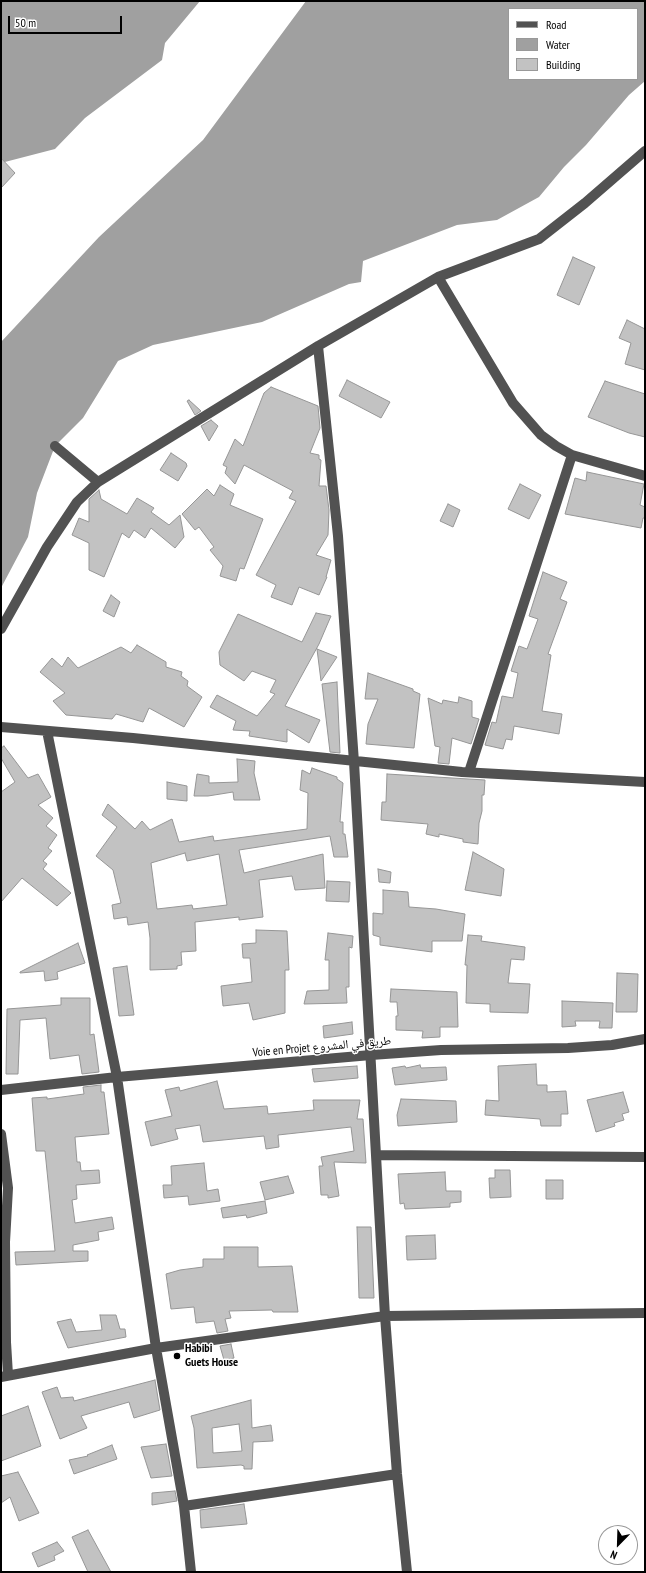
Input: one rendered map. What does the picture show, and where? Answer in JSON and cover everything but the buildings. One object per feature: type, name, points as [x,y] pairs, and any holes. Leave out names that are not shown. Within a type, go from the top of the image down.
[{"type":"street","points":[[1,629],[47,547],[77,502],[98,482],[318,346],[438,277],[539,239],[585,203],[645,151]]},
{"type":"street","points":[[438,277],[513,403],[541,435],[572,455],[645,476]]},
{"type":"street","points":[[318,346],[338,536],[354,762],[385,1316],[397,1474],[407,1572]]},
{"type":"street","points":[[55,446],[98,482]]},
{"type":"street","points":[[469,772],[572,455]]},
{"type":"street","points":[[1,727],[46,730],[354,762],[469,772],[645,782]]},
{"type":"street","points":[[46,730],[117,1077],[156,1348],[184,1506],[191,1572]]},
{"type":"street","name":"Voie en Projet طريق في المشروع","points":[[1,1090],[117,1077],[371,1055],[441,1050],[568,1048],[612,1045],[645,1039]]},
{"type":"street","points":[[1,1134],[8,1188],[4,1242],[6,1342],[5,1376],[156,1348],[385,1316],[645,1313]]},
{"type":"street","points":[[377,1155],[645,1157]]},
{"type":"street","points":[[184,1506],[397,1474]]},
{"type":"water","points":[[1,1],[200,1],[165,43],[162,60],[85,118],[55,149],[1,163]]},
{"type":"water","points":[[306,1],[645,1],[645,81],[629,95],[539,197],[497,220],[457,225],[363,261],[361,282],[349,284],[262,322],[153,345],[118,361],[83,418],[55,446],[37,493],[28,537],[1,588],[1,342],[99,237],[203,140]]},
{"type":"place","name":"Habibi Guets House","points":[[177,1356]]}]
